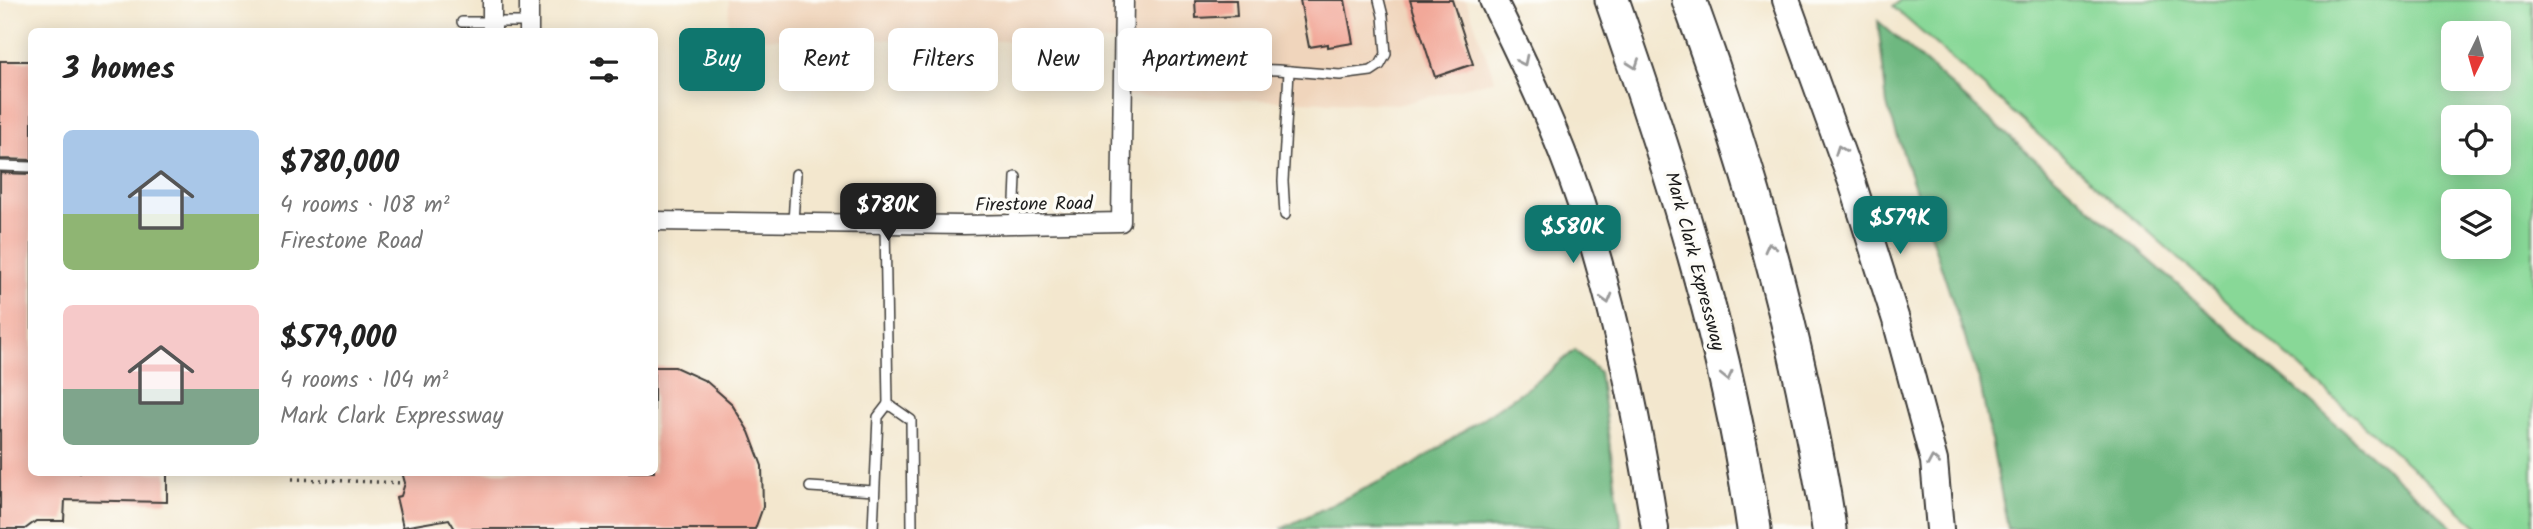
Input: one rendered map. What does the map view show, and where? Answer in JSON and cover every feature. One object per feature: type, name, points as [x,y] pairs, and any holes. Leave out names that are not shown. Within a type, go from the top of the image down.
[{"type":"highway","name":"Mark Clark Expressway","points":[[1612,0],[1687,222],[1734,407],[1754,529]]},
{"type":"highway","points":[[1689,0],[1760,211],[1782,295],[1829,529]]},
{"type":"highway","points":[[1782,295],[1815,376],[1840,491],[1845,529]]},
{"type":"main road","points":[[1493,0],[1531,77],[1579,201],[1614,326],[1642,442],[1656,529]]},
{"type":"main road","points":[[1786,0],[1853,186],[1896,320],[1934,461],[1940,529]]},
{"type":"street","points":[[492,0],[492,27]]},
{"type":"street","points":[[529,0],[529,27]]},
{"type":"street","points":[[1124,0],[1124,28]]},
{"type":"street","name":"Firestone Road","points":[[658,221],[885,224],[1121,222],[1123,91]]},
{"type":"lane","points":[[1272,70],[1340,75],[1370,71],[1380,65],[1386,54],[1379,0]]},
{"type":"lane","points":[[462,22],[492,27],[529,27]]},
{"type":"lane","points":[[1285,215],[1283,181],[1289,71]]},
{"type":"lane","points":[[0,166],[28,167]]},
{"type":"lane","points":[[793,222],[796,174]]},
{"type":"lane","points":[[1014,224],[1016,177]]},
{"type":"lane","points":[[873,529],[878,417],[888,404],[885,224]]},
{"type":"lane","points":[[888,404],[911,420],[912,529]]},
{"type":"lane","points":[[810,487],[874,491]]},
{"type":"path","points":[[292,479],[405,483]]},
{"type":"shaded area","points":[[729,0],[1466,0],[1495,80],[1401,104],[1123,96],[1123,91],[1272,91],[1272,28],[1118,28],[1118,42],[1104,42],[1104,28],[1012,28],[1012,41],[998,41],[998,28],[888,28],[888,40],[874,39],[874,28],[779,28],[779,39],[765,38],[765,28],[728,28]]},
{"type":"green space","points":[[1900,0],[2533,0],[2533,529],[2480,529],[2165,246],[1893,7]]},
{"type":"green space","points":[[1878,21],[2455,529],[2008,529],[1980,383],[1887,105]]},
{"type":"green space","points":[[1575,350],[1599,372],[1622,529],[1281,529],[1412,466],[1539,380]]},
{"type":"building","points":[[1195,0],[1236,0],[1237,16],[1196,18]]},
{"type":"building","points":[[1300,0],[1345,0],[1353,43],[1309,47]]},
{"type":"building","points":[[1410,0],[1452,0],[1473,64],[1435,77]]},
{"type":"building","points":[[0,61],[28,61],[28,160],[0,159]]},
{"type":"building","points":[[0,173],[28,174],[28,476],[167,476],[167,502],[65,500],[64,521],[36,521],[25,529],[0,529]]},
{"type":"building","points":[[658,367],[675,367],[706,381],[731,403],[749,432],[762,466],[763,507],[755,529],[455,529],[449,519],[403,527],[396,497],[401,496],[405,483],[403,476],[658,476]]}]
